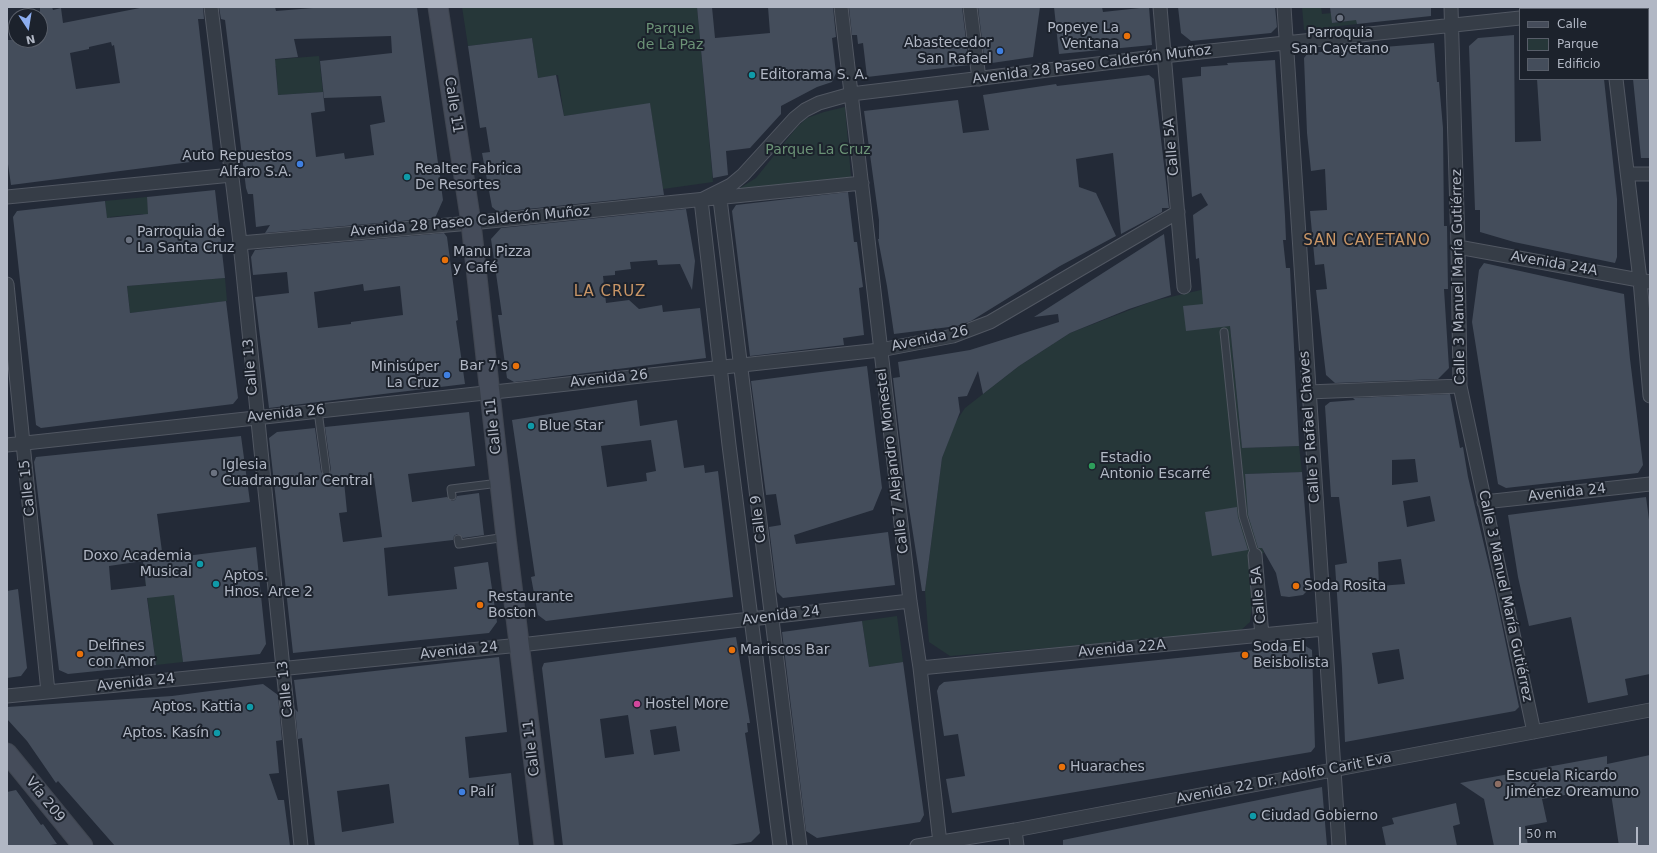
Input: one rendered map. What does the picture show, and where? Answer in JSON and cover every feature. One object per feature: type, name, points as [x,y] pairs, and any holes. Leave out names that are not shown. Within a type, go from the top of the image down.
[{"type":"main road","name":"Calle 11","points":[[438,7],[471,223],[506,537],[544,846]]},
{"type":"main road","name":"Vía 209","points":[[7,753],[83,846]]},
{"type":"street","name":"Calle 13","points":[[211,7],[240,243],[256,418],[284,669],[301,846]]},
{"type":"street","name":"Calle 7 Alejandro Monestel","points":[[841,7],[880,350],[910,601],[920,668],[940,843]]},
{"type":"street","points":[[970,7],[979,79]]},
{"type":"street","name":"Calle 5A","points":[[1160,7],[1184,287]]},
{"type":"street","name":"Calle 5 Rafael Chaves","points":[[1284,7],[1308,392],[1339,846]]},
{"type":"street","name":"Calle 3 Manuel María Gutiérrez","points":[[1451,7],[1458,247],[1460,386],[1534,732]]},
{"type":"street","name":"Avenida 28 Paseo Calderón Muñoz","points":[[720,195],[753,165],[795,118],[805,110],[819,103],[851,94],[1286,42],[1519,18]]},
{"type":"street","points":[[1616,80],[1628,174],[1645,281],[1650,396]]},
{"type":"street","points":[[1628,174],[1650,174]]},
{"type":"street","points":[[7,198],[232,175]]},
{"type":"street","name":"Avenida 28 Paseo Calderón Muñoz","points":[[240,243],[471,223],[700,200],[720,195],[862,183]]},
{"type":"street","name":"Calle 9","points":[[720,195],[800,846]]},
{"type":"street","name":"Calle 9","points":[[700,200],[780,846]]},
{"type":"street","name":"Avenida 26","points":[[7,445],[880,350],[954,336],[990,322],[1178,212]]},
{"type":"street","name":"Avenida 24A","points":[[1458,247],[1645,281]]},
{"type":"street","name":"Calle 15","points":[[7,284],[48,692]]},
{"type":"street","points":[[1308,392],[1460,386]]},
{"type":"street","name":"Avenida 24","points":[[1484,502],[1650,484]]},
{"type":"street","name":"Calle 5A","points":[[1255,555],[1262,636]]},
{"type":"street","name":"Avenida 24","points":[[7,696],[520,645],[910,601]]},
{"type":"street","name":"Avenida 22A","points":[[920,668],[1324,629]]},
{"type":"street","name":"Avenida 22 Dr. Adolfo Carit Eva","points":[[917,846],[1015,830],[1650,710]]},
{"type":"street","points":[[1015,830],[1017,846]]},
{"type":"lane","points":[[1224,332],[1243,516],[1255,555]]},
{"type":"lane","points":[[318,411],[326,471]]},
{"type":"lane","points":[[452,496],[451,489],[500,483]]},
{"type":"lane","points":[[458,539],[459,544],[506,537]]},
{"type":"green space","name":"Parque de La Paz","points":[[462,7],[697,7],[713,182],[663,189],[650,104],[564,116],[558,75],[538,78],[532,38],[468,46]]},
{"type":"green space","points":[[1302,7],[1321,7],[1322,14],[1331,13],[1333,23],[1349,21],[1348,10],[1355,9],[1357,24],[1304,30]]},
{"type":"green space","points":[[319,56],[323,92],[278,95],[276,66],[231,69],[231,63]]},
{"type":"green space","name":"Parque La Cruz","points":[[845,107],[851,177],[735,191],[756,178],[797,127],[807,118]]},
{"type":"green space","points":[[147,197],[154,271],[148,271],[143,214],[110,217],[116,287],[111,267],[105,201]]},
{"type":"green space","points":[[225,278],[227,301],[130,313],[127,286]]},
{"type":"green space","name":"Estadio Antonio Escarré","points":[[1205,289],[1230,326],[1242,448],[1299,446],[1302,472],[1245,474],[1249,516],[1264,553],[1248,556],[1252,606],[1250,622],[1240,631],[1223,634],[950,656],[929,642],[925,591],[942,458],[955,423],[965,408],[1019,366],[1070,333],[1153,301]]},
{"type":"green space","points":[[154,578],[174,595],[183,662],[156,665],[145,579]]},
{"type":"green space","points":[[897,616],[903,662],[869,667],[862,621]]},
{"type":"building","points":[[40,7],[52,7],[53,10],[61,8],[63,23],[145,7],[203,7],[204,19],[198,19],[214,159],[11,185],[7,157],[7,40],[8,48],[48,48],[48,8]],"holes":[[[111,42],[112,46],[114,45],[120,83],[76,89],[70,53]]]},
{"type":"building","points":[[219,7],[275,7],[276,11],[325,7],[417,7],[443,200],[435,218],[265,233],[270,225],[256,227],[253,194],[248,194],[246,188],[225,20],[221,19]],"holes":[[[391,36],[392,53],[320,61],[324,98],[381,96],[385,122],[370,125],[374,155],[345,159],[344,153],[316,157],[311,113],[325,111],[323,92],[278,95],[275,59],[298,57],[294,39]]]},
{"type":"building","points":[[697,7],[712,7],[715,38],[770,33],[768,7],[833,7],[836,37],[832,38],[836,73],[832,82],[817,87],[781,106],[781,114],[750,148],[726,151],[728,175],[713,178]]},
{"type":"building","points":[[849,7],[962,7],[969,65],[867,77],[863,43],[858,44],[857,35],[852,35]]},
{"type":"building","points":[[978,7],[1040,7],[1033,57],[985,64]]},
{"type":"building","points":[[1054,7],[1102,7],[1103,12],[1149,7],[1152,45],[1059,54]]},
{"type":"building","points":[[1178,7],[1275,7],[1277,27],[1271,33],[1191,41],[1181,33]]},
{"type":"building","points":[[1330,7],[1431,7],[1431,16],[1357,24],[1356,20],[1332,23]]},
{"type":"building","points":[[1514,35],[1515,142],[1541,141],[1537,80],[1604,80],[1617,199],[1617,257],[1615,263],[1514,242],[1480,232],[1480,210],[1475,210],[1469,46],[1478,38]]},
{"type":"building","points":[[532,38],[538,78],[556,75],[564,116],[650,103],[664,195],[498,212],[492,207],[482,153],[490,152],[486,127],[480,128],[468,46]]},
{"type":"building","points":[[1434,43],[1443,128],[1444,226],[1447,226],[1448,289],[1444,289],[1449,368],[1438,379],[1335,383],[1326,375],[1316,290],[1327,289],[1324,264],[1315,265],[1310,211],[1327,210],[1325,169],[1311,171],[1307,133],[1304,58],[1308,53]]},
{"type":"building","points":[[1275,60],[1285,216],[1286,240],[1283,240],[1286,268],[1290,268],[1299,446],[1242,448],[1230,326],[1186,331],[1183,306],[1203,304],[1199,258],[1196,259],[1193,215],[1208,205],[1201,193],[1192,197],[1182,78],[1201,76],[1201,67],[1228,65],[1227,63]]},
{"type":"building","points":[[1149,75],[1154,79],[1169,208],[1162,208],[1162,212],[1121,234],[1113,153],[1076,159],[1079,187],[1096,193],[1116,236],[1060,266],[971,321],[957,326],[894,334],[878,239],[879,220],[864,111],[958,100],[963,133],[989,130],[983,95],[1056,84],[1057,86]]},
{"type":"building","points":[[1650,79],[1650,158],[1641,158],[1633,80]]},
{"type":"building","points":[[215,190],[225,278],[127,286],[130,313],[226,301],[238,398],[233,404],[41,428],[36,425],[13,217],[17,211],[105,201],[107,218],[148,214],[147,197]]},
{"type":"building","points":[[848,192],[854,242],[857,242],[863,287],[859,288],[864,335],[843,338],[844,345],[750,356],[732,211],[736,205]]},
{"type":"building","points":[[686,209],[695,261],[692,290],[680,264],[658,265],[657,260],[630,262],[631,269],[615,271],[615,275],[603,276],[606,303],[629,300],[639,309],[662,305],[663,312],[700,308],[706,358],[514,382],[507,378],[498,315],[502,315],[491,239],[501,228]]},
{"type":"building","points":[[444,233],[447,237],[458,320],[456,321],[465,384],[269,408],[255,297],[289,293],[287,272],[253,275],[251,257],[255,250]],"holes":[[[363,284],[364,291],[400,286],[403,315],[318,328],[314,292]]]},
{"type":"building","points":[[1164,234],[1171,295],[1129,309],[1070,333],[1019,366],[983,394],[978,371],[967,396],[958,397],[960,412],[942,458],[925,591],[922,591],[906,489],[893,378],[900,377],[898,362],[970,350],[1059,322],[1058,314],[1034,317]]},
{"type":"building","points":[[1484,263],[1624,294],[1630,359],[1643,465],[1638,473],[1506,488],[1498,484],[1472,322],[1479,270]]},
{"type":"building","points":[[867,366],[882,488],[873,510],[794,535],[796,544],[888,532],[895,585],[783,598],[777,592],[769,527],[781,525],[776,494],[766,495],[751,381]]},
{"type":"building","points":[[1450,394],[1460,448],[1463,447],[1468,477],[1495,591],[1519,707],[1515,711],[1345,742],[1335,565],[1347,563],[1339,497],[1331,497],[1325,406],[1330,402],[1355,400],[1353,398]],"holes":[[[1415,459],[1418,482],[1392,485],[1392,460]],[[1430,496],[1435,521],[1407,527],[1403,501]],[[1401,559],[1405,584],[1379,586],[1378,562]],[[1399,649],[1404,679],[1378,684],[1372,653]]]},
{"type":"building","points":[[637,400],[640,426],[677,420],[684,468],[704,465],[705,473],[718,471],[733,597],[546,621],[538,615],[531,577],[535,576],[512,420]],"holes":[[[651,440],[656,471],[646,473],[647,481],[607,487],[601,446]]]},
{"type":"building","points":[[469,412],[475,466],[408,474],[412,502],[447,497],[452,501],[455,500],[457,496],[479,493],[484,535],[463,538],[457,534],[454,536],[453,540],[384,548],[388,596],[457,589],[454,567],[488,562],[497,622],[489,633],[293,653],[269,438],[277,432],[315,428],[321,472],[326,476],[329,475],[331,470],[325,427]],"holes":[[[374,478],[382,537],[343,542],[339,513],[347,512],[344,481]]]},
{"type":"building","points":[[241,436],[250,502],[157,514],[163,559],[256,547],[266,644],[260,654],[183,662],[174,595],[147,598],[156,665],[68,674],[59,670],[34,462],[36,457]],"holes":[[[143,561],[146,586],[111,590],[109,566]]]},
{"type":"building","points":[[1302,472],[1311,587],[1303,595],[1289,597],[1281,596],[1276,573],[1262,548],[1258,548],[1248,515],[1245,474]]},
{"type":"building","points":[[1646,497],[1650,527],[1650,674],[1625,679],[1628,695],[1588,703],[1571,617],[1529,626],[1518,577],[1508,515]]},
{"type":"building","points":[[1237,507],[1238,517],[1248,550],[1212,556],[1205,512]]},
{"type":"building","points":[[18,589],[27,668],[21,676],[7,678],[7,591]]},
{"type":"building","points":[[862,621],[869,667],[903,662],[924,815],[920,822],[817,838],[806,831],[782,632]]},
{"type":"building","points":[[736,637],[750,723],[747,723],[748,732],[745,733],[760,833],[751,842],[723,846],[563,846],[542,668],[544,663]],"holes":[[[628,715],[634,754],[605,758],[600,719]],[[676,726],[680,751],[654,755],[650,730]]]},
{"type":"building","points":[[1304,645],[1312,650],[1315,747],[1311,752],[952,813],[946,779],[965,776],[958,734],[944,736],[937,691],[939,686],[944,682]]},
{"type":"building","points":[[499,657],[507,732],[465,737],[469,778],[511,773],[519,846],[315,846],[302,738],[298,739],[295,709],[298,712],[294,680]],"holes":[[[389,784],[394,823],[342,832],[337,791]]]},
{"type":"building","points":[[263,684],[278,695],[282,740],[276,741],[279,773],[269,774],[278,800],[284,800],[290,846],[115,846],[58,781],[56,783],[27,741],[7,719],[7,707],[172,696]]},
{"type":"building","points":[[1650,755],[1650,846],[1619,846],[1610,787],[1542,799],[1547,822],[1525,826],[1528,846],[1494,846],[1484,799],[1460,783],[1607,756],[1607,764]]},
{"type":"building","name":"Ciudad Gobierno","points":[[1322,787],[1327,846],[1063,846],[1063,840]]},
{"type":"building","points":[[16,790],[41,825],[43,824],[57,844],[44,846],[7,846],[7,792]]},
{"type":"building","points":[[1456,803],[1460,824],[1453,826],[1457,846],[1386,846],[1382,827],[1394,824],[1392,818]]},
{"type":"place","name":"Parroquia San Cayetano","points":[[1340,18]]},
{"type":"place","name":"Popeye La Ventana","points":[[1127,36]]},
{"type":"place","name":"Abastecedor San Rafael","points":[[1000,51]]},
{"type":"place","name":"Editorama S. A.","points":[[752,75]]},
{"type":"place","name":"Auto Repuestos Alfaro S.A.","points":[[300,164]]},
{"type":"place","name":"Realtec Fabrica De Resortes","points":[[407,177]]},
{"type":"place","name":"Parroquia de La Santa Cruz","points":[[129,240]]},
{"type":"place","name":"Manu Pizza y Café","points":[[445,260]]},
{"type":"place","name":"Bar 7's","points":[[516,366]]},
{"type":"place","name":"Minisúper La Cruz","points":[[447,375]]},
{"type":"place","name":"Blue Star","points":[[531,426]]},
{"type":"place","name":"Estadio Antonio Escarré","points":[[1092,466]]},
{"type":"place","name":"Iglesia Cuadrangular Central","points":[[214,473]]},
{"type":"place","name":"Doxo Academia Musical","points":[[200,564]]},
{"type":"place","name":"Aptos. Hnos. Arce 2","points":[[216,584]]},
{"type":"place","name":"Soda Rosita","points":[[1296,586]]},
{"type":"place","name":"Restaurante Boston","points":[[480,605]]},
{"type":"place","name":"Mariscos Bar","points":[[732,650]]},
{"type":"place","name":"Delfines con Amor","points":[[80,654]]},
{"type":"place","name":"Soda El Beisbolista","points":[[1245,655]]},
{"type":"place","name":"Hostel More","points":[[637,704]]},
{"type":"place","name":"Aptos. Kattia","points":[[250,707]]},
{"type":"place","name":"Aptos. Kasín","points":[[217,733]]},
{"type":"place","name":"Huaraches","points":[[1062,767]]},
{"type":"place","name":"Escuela Ricardo Jiménez Oreamuno","points":[[1498,784]]},
{"type":"place","name":"Palí","points":[[462,792]]},
{"type":"place","name":"Ciudad Gobierno","points":[[1253,816]]},
{"type":"district","name":"SAN CAYETANO","points":[[1367,241]]},
{"type":"district","name":"LA CRUZ","points":[[610,292]]}]
